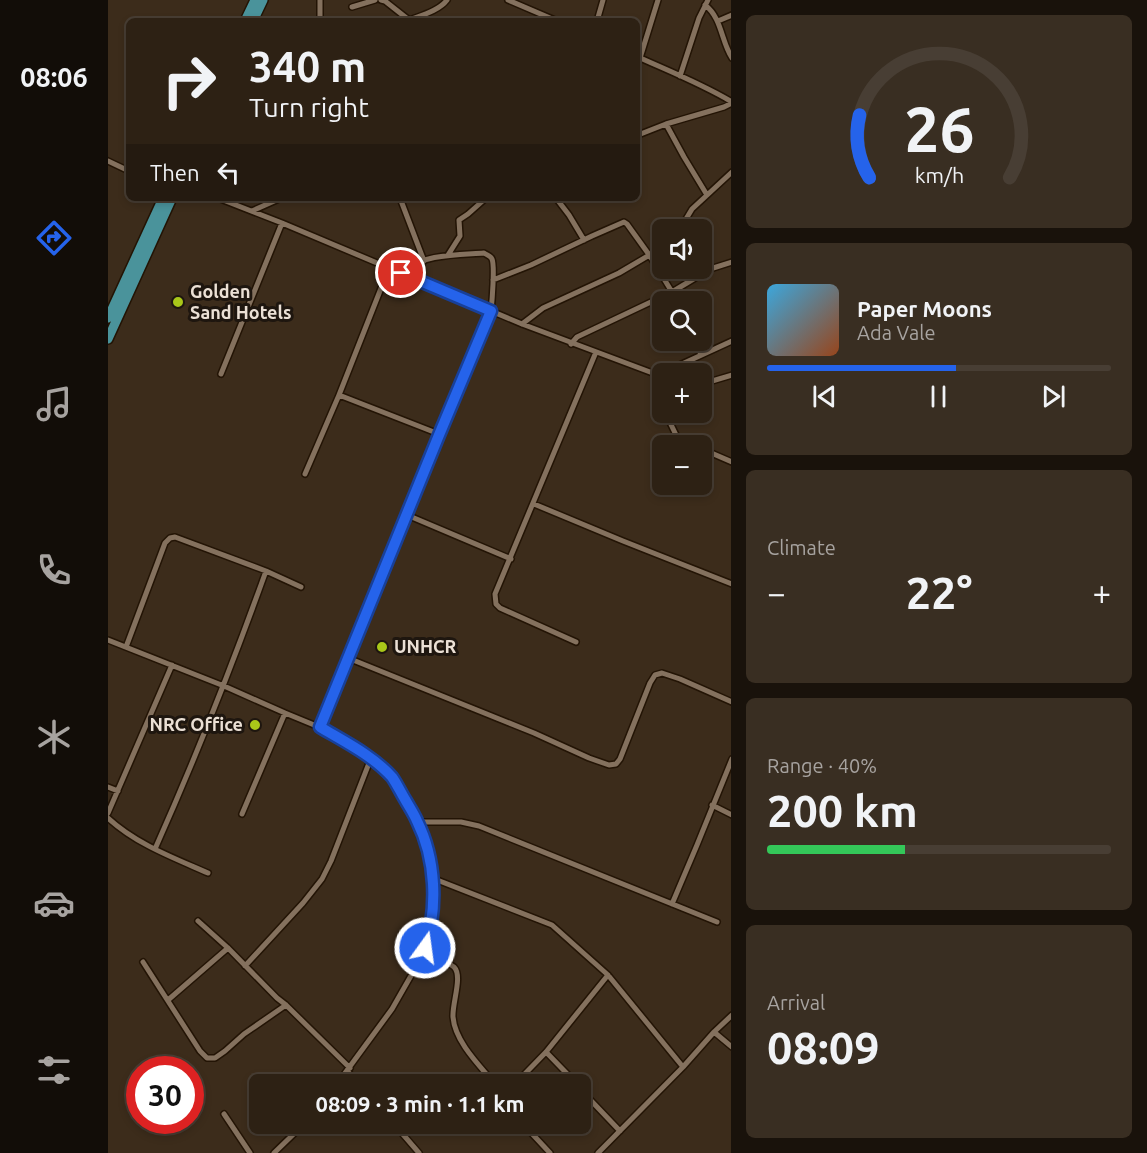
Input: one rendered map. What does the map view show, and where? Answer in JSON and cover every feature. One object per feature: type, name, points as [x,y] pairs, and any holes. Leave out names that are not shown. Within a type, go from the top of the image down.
[{"type":"main road","points":[[246,18],[255,0]]},
{"type":"main road","points":[[255,18],[263,0]]},
{"type":"main road","points":[[108,339],[110,321],[162,201]]},
{"type":"main road","points":[[110,321],[170,201]]},
{"type":"street","points":[[320,0],[320,18]]},
{"type":"street","points":[[352,7],[375,0]]},
{"type":"street","points":[[381,0],[405,18]]},
{"type":"street","points":[[414,18],[444,4],[447,0]]},
{"type":"street","points":[[598,18],[603,0]]},
{"type":"street","points":[[640,54],[658,0]]},
{"type":"street","points":[[511,1],[550,18]]},
{"type":"street","points":[[680,76],[699,18],[707,3],[718,21],[729,49]]},
{"type":"street","points":[[718,21],[731,15]]},
{"type":"street","points":[[640,57],[731,101]]},
{"type":"street","points":[[640,134],[731,101]]},
{"type":"street","points":[[666,124],[707,195]]},
{"type":"street","points":[[108,161],[126,170]]},
{"type":"street","points":[[686,219],[692,209],[731,173]]},
{"type":"street","points":[[226,201],[571,344],[652,373]]},
{"type":"street","points":[[251,211],[274,201]]},
{"type":"street","points":[[401,201],[424,261]]},
{"type":"street","points":[[448,255],[459,236],[459,220],[483,201]]},
{"type":"street","points":[[558,201],[584,240]]},
{"type":"street","points":[[493,280],[624,222],[650,256],[671,291]]},
{"type":"street","points":[[220,374],[282,223]]},
{"type":"street","points":[[320,727],[491,311],[494,291],[493,260],[489,255],[484,253],[448,255],[410,265],[401,273]]},
{"type":"street","points":[[522,324],[543,308],[650,256]]},
{"type":"street","points":[[674,291],[710,269],[731,262]]},
{"type":"street","points":[[304,474],[339,395],[389,268]]},
{"type":"street","points":[[571,344],[584,333],[652,301]]},
{"type":"street","points":[[683,363],[731,341]]},
{"type":"street","points":[[576,642],[500,608],[496,604],[495,594],[596,352]]},
{"type":"street","points":[[712,381],[731,375]]},
{"type":"street","points":[[339,395],[439,435]]},
{"type":"street","points":[[712,453],[731,462]]},
{"type":"street","points":[[534,504],[731,584]]},
{"type":"street","points":[[407,515],[511,560]]},
{"type":"street","points":[[126,647],[165,543],[170,538],[175,537],[301,587]]},
{"type":"street","points":[[155,849],[224,686],[266,572]]},
{"type":"street","points":[[108,640],[320,727],[361,751],[392,778],[418,822],[424,838],[432,878],[433,914],[425,948],[392,1009],[346,1074]]},
{"type":"street","points":[[348,658],[609,765],[616,764],[620,759],[655,675],[662,673],[680,679],[731,702]]},
{"type":"street","points":[[108,813],[172,665]]},
{"type":"street","points":[[242,814],[285,713]]},
{"type":"street","points":[[245,966],[322,879],[370,758]]},
{"type":"street","points":[[672,904],[731,761]]},
{"type":"street","points":[[108,787],[118,791]]},
{"type":"street","points":[[712,805],[731,814]]},
{"type":"street","points":[[108,818],[155,849],[208,873]]},
{"type":"street","points":[[418,822],[461,822],[479,826],[717,922]]},
{"type":"street","points":[[432,878],[552,925],[608,975],[683,1067]]},
{"type":"street","points":[[198,921],[286,1005],[352,1074]]},
{"type":"street","points":[[168,1000],[228,948]]},
{"type":"street","points":[[425,948],[458,971],[453,1019],[469,1054],[486,1074]]},
{"type":"street","points":[[142,962],[200,1051],[207,1058],[215,1058],[244,1034],[286,1005]]},
{"type":"street","points":[[525,1074],[546,1052],[608,975]]},
{"type":"street","points":[[598,1153],[731,1016]]},
{"type":"street","points":[[714,1032],[731,1046]]},
{"type":"street","points":[[546,1052],[567,1074]]},
{"type":"street","points":[[591,1101],[620,1131]]},
{"type":"street","points":[[224,1114],[250,1153]]},
{"type":"street","points":[[274,1153],[294,1134]]},
{"type":"street","points":[[403,1134],[419,1153]]},
{"type":"street","points":[[532,1134],[550,1153]]},
{"type":"street","points":[[280,1148],[285,1153]]},
{"type":"place","name":"Golden Sand Hotels","points":[[178,302]]},
{"type":"place","name":"UNHCR","points":[[382,647]]},
{"type":"place","name":"NRC Office","points":[[255,725]]},
{"type":"route","points":[[401,273],[491,311],[320,727],[361,751],[392,778],[418,822],[424,838],[432,878],[433,914],[425,948]]}]
